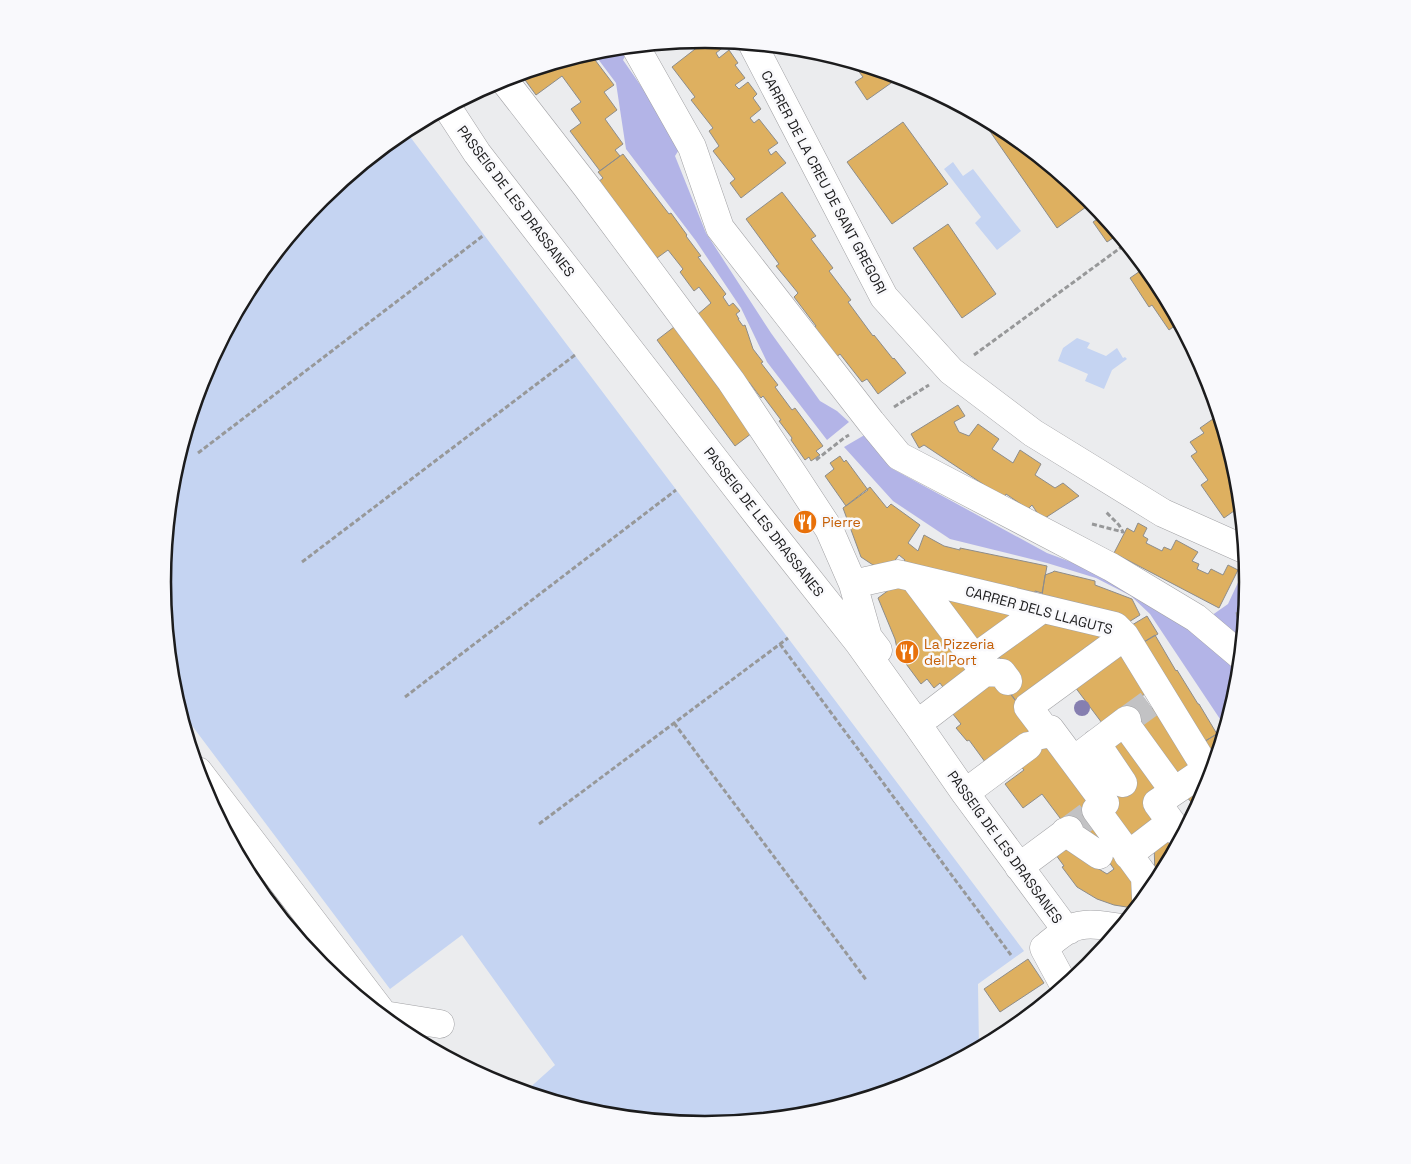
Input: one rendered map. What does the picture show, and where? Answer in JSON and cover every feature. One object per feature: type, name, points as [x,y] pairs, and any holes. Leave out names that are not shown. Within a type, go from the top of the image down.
[{"type":"street","name":"CARRER DE LA CREU DE SANT GREGORI","points":[[756,50],[884,297],[951,371],[1033,433],[1163,514],[1239,547]]},
{"type":"street","points":[[638,52],[692,146],[720,228],[899,456],[1111,567],[1196,618],[1235,650]]},
{"type":"street","name":"PASSEIG DE LES DRASSANES","points":[[507,86],[586,186],[731,381],[829,529],[853,584],[868,637],[929,715],[971,789]]},
{"type":"street","name":"PASSEIG DE LES DRASSANES","points":[[451,112],[484,161],[859,644],[917,724],[971,789],[1025,862],[1064,927],[1112,928]]},
{"type":"street","name":"CARRER DELS LLAGUTS","points":[[853,584],[898,574],[1115,626],[1125,636],[1155,700],[1206,769]]},
{"type":"street","points":[[914,578],[989,671]]},
{"type":"street","points":[[929,715],[989,671],[1042,609]]},
{"type":"street","points":[[1039,738],[1027,705],[1125,636]]},
{"type":"street","points":[[1075,762],[1096,743],[1126,721],[1174,791],[1157,803],[1177,830],[1117,853]]},
{"type":"street","points":[[971,789],[1050,730],[1075,762],[1105,803],[1025,862]]},
{"type":"street","points":[[1096,743],[1123,783]]},
{"type":"street","name":"CARRER DELS LLAGUTS","points":[[1174,791],[1204,773]]},
{"type":"street","points":[[215,793],[372,1000]]},
{"type":"street","points":[[1080,822],[1145,877],[1145,885]]},
{"type":"street","points":[[1080,822],[1117,853]]},
{"type":"street","points":[[1061,981],[1044,948],[1074,927]]},
{"type":"street","points":[[396,1017],[440,1024]]},
{"type":"path","points":[[198,452],[484,235]]},
{"type":"path","points":[[302,562],[575,355]]},
{"type":"path","points":[[1087,523],[1123,532],[1119,525],[1097,504],[1107,479]]},
{"type":"path","points":[[405,697],[676,490]]},
{"type":"path","points":[[539,824],[788,638]]},
{"type":"path","points":[[780,644],[1011,955]]},
{"type":"path","points":[[674,723],[867,980]]},
{"type":"shaded area","points":[[626,54],[623,60],[682,145],[675,156],[706,233],[771,333],[820,401],[837,411],[849,422],[827,440],[767,362],[741,308],[696,241],[626,149],[616,83],[598,59]]},
{"type":"shaded area","points":[[410,137],[1024,951],[978,984],[979,1041],[973,1045],[910,1076],[844,1098],[775,1112],[740,1115],[671,1115],[636,1112],[567,1098],[531,1087],[555,1065],[462,935],[390,989],[190,723],[181,686],[176,652],[171,582],[172,547],[181,478],[199,410],[226,346],[261,285],[304,230],[353,180]]},
{"type":"shaded area","points":[[953,162],[963,176],[973,169],[1021,231],[997,250],[975,223],[981,217],[944,169]]},
{"type":"shaded area","points":[[1077,338],[1090,343],[1087,348],[1106,356],[1117,348],[1123,358],[1127,359],[1112,370],[1104,389],[1085,381],[1088,374],[1058,361],[1063,348]]},
{"type":"shaded area","points":[[868,433],[891,468],[1047,553],[1111,577],[1182,622],[1233,665],[1222,721],[1150,614],[1131,596],[1096,578],[1047,563],[950,539],[893,501],[844,447]]},
{"type":"shaded area","points":[[1240,578],[1236,641],[1208,618],[1228,604]]},
{"type":"building","points":[[696,48],[722,48],[716,53],[719,58],[729,50],[738,63],[735,65],[745,78],[735,85],[739,89],[748,82],[757,94],[753,98],[761,109],[750,118],[754,123],[759,119],[778,143],[768,150],[771,155],[776,151],[786,163],[741,198],[730,183],[735,179],[713,151],[719,146],[709,131],[713,128],[691,100],[695,97],[672,67]]},
{"type":"building","points":[[595,59],[614,85],[604,92],[617,110],[605,119],[623,144],[615,150],[620,156],[600,171],[570,131],[581,123],[571,109],[581,102],[562,76],[536,95],[525,79]]},
{"type":"building","points":[[858,70],[893,82],[867,100],[855,82],[863,77]]},
{"type":"building","points":[[903,122],[948,184],[892,224],[847,162]]},
{"type":"building","points":[[988,129],[1031,158],[1058,180],[1086,207],[1057,228]]},
{"type":"building","points":[[623,154],[687,235],[701,256],[698,257],[726,294],[723,297],[729,306],[733,303],[740,311],[736,314],[738,319],[743,326],[745,325],[753,349],[763,362],[761,363],[778,385],[775,387],[792,410],[795,408],[823,446],[816,451],[820,455],[811,461],[809,457],[805,460],[779,421],[781,420],[763,396],[761,398],[748,383],[697,315],[711,303],[699,287],[694,291],[680,272],[683,269],[668,250],[657,258],[598,182],[603,178],[598,172]]},
{"type":"building","points":[[782,192],[816,236],[811,239],[833,268],[829,271],[851,300],[848,302],[873,336],[906,373],[878,394],[867,379],[862,382],[840,354],[835,358],[813,328],[816,326],[794,297],[798,293],[776,266],[779,264],[746,219]]},
{"type":"building","points":[[1097,219],[1114,238],[1107,242],[1093,222]]},
{"type":"building","points":[[948,224],[996,294],[962,318],[913,248]]},
{"type":"building","points":[[1140,271],[1174,326],[1169,330],[1152,305],[1149,307],[1130,278]]},
{"type":"building","points":[[674,327],[752,433],[735,446],[657,340]]},
{"type":"building","points":[[958,405],[965,416],[954,422],[959,432],[969,436],[978,424],[999,439],[992,449],[1013,463],[1020,450],[1041,464],[1035,475],[1055,488],[1063,483],[1079,496],[1042,520],[1032,505],[1028,509],[1006,494],[1004,498],[924,445],[919,448],[911,434]]},
{"type":"building","points":[[1214,418],[1230,478],[1235,510],[1224,518],[1201,485],[1208,480],[1191,456],[1197,452],[1190,442],[1204,433],[1200,428]]},
{"type":"building","points":[[840,456],[844,462],[846,460],[868,490],[846,506],[825,476],[834,469],[830,463]]},
{"type":"building","points":[[870,487],[887,508],[891,504],[920,525],[908,543],[918,551],[924,535],[944,546],[1047,566],[1042,593],[1035,591],[1034,599],[903,563],[905,560],[899,555],[889,568],[873,565],[861,557],[843,508]]},
{"type":"building","points":[[1138,523],[1147,528],[1143,536],[1148,539],[1146,543],[1162,551],[1164,547],[1171,550],[1176,540],[1198,552],[1192,561],[1199,564],[1197,569],[1208,574],[1211,569],[1223,575],[1228,565],[1238,570],[1219,608],[1114,553],[1127,528],[1134,532]]},
{"type":"building","points":[[1054,571],[1095,581],[1095,585],[1132,599],[1140,615],[1124,625],[1042,596],[1045,575]]},
{"type":"building","points":[[901,581],[975,673],[945,690],[940,683],[934,688],[927,679],[921,684],[898,653],[895,639],[878,598]]},
{"type":"building","points":[[936,598],[1024,614],[976,644]]},
{"type":"building","points":[[1042,615],[1112,638],[1020,706],[1004,685],[1008,669],[997,654]]},
{"type":"building","points":[[1147,616],[1158,634],[1137,646],[1127,628]]},
{"type":"building","points":[[1155,635],[1217,734],[1197,746],[1139,645]]},
{"type":"building","points":[[1122,649],[1153,688],[1142,696],[1152,709],[1161,704],[1198,766],[1174,782],[1108,731],[1072,683]]},
{"type":"building","points":[[998,678],[1038,730],[988,766],[969,740],[967,741],[956,728],[961,724],[948,708]]},
{"type":"building","points":[[1124,729],[1166,791],[1159,825],[1130,847],[1107,816],[1117,809],[1081,761]]},
{"type":"building","points":[[1218,733],[1211,758],[1202,743]]},
{"type":"building","points":[[1049,741],[1096,805],[1066,826],[1042,794],[1023,808],[1005,784],[1024,770],[1018,763]]},
{"type":"building","points":[[1203,778],[1192,803],[1183,793]]},
{"type":"building","points":[[1085,812],[1142,886],[1142,890],[1130,907],[1114,905],[1097,899],[1077,887],[1053,851],[1066,826]],"holes":[[[1106,858],[1114,869],[1107,874],[1094,866]]]},
{"type":"building","points":[[1186,817],[1181,826],[1178,822]]},
{"type":"building","points":[[1170,831],[1175,837],[1155,871],[1154,843]]},
{"type":"building","points":[[1028,959],[1044,983],[1000,1012],[984,989]]},
{"type":"tunnel","points":[[1127,720],[1149,704]]},
{"type":"tunnel","points":[[1069,830],[1088,816]]},
{"type":"place","name":"Pierre","points":[[805,522]]},
{"type":"place","name":"La Pizzeria del Port","points":[[907,652]]}]
